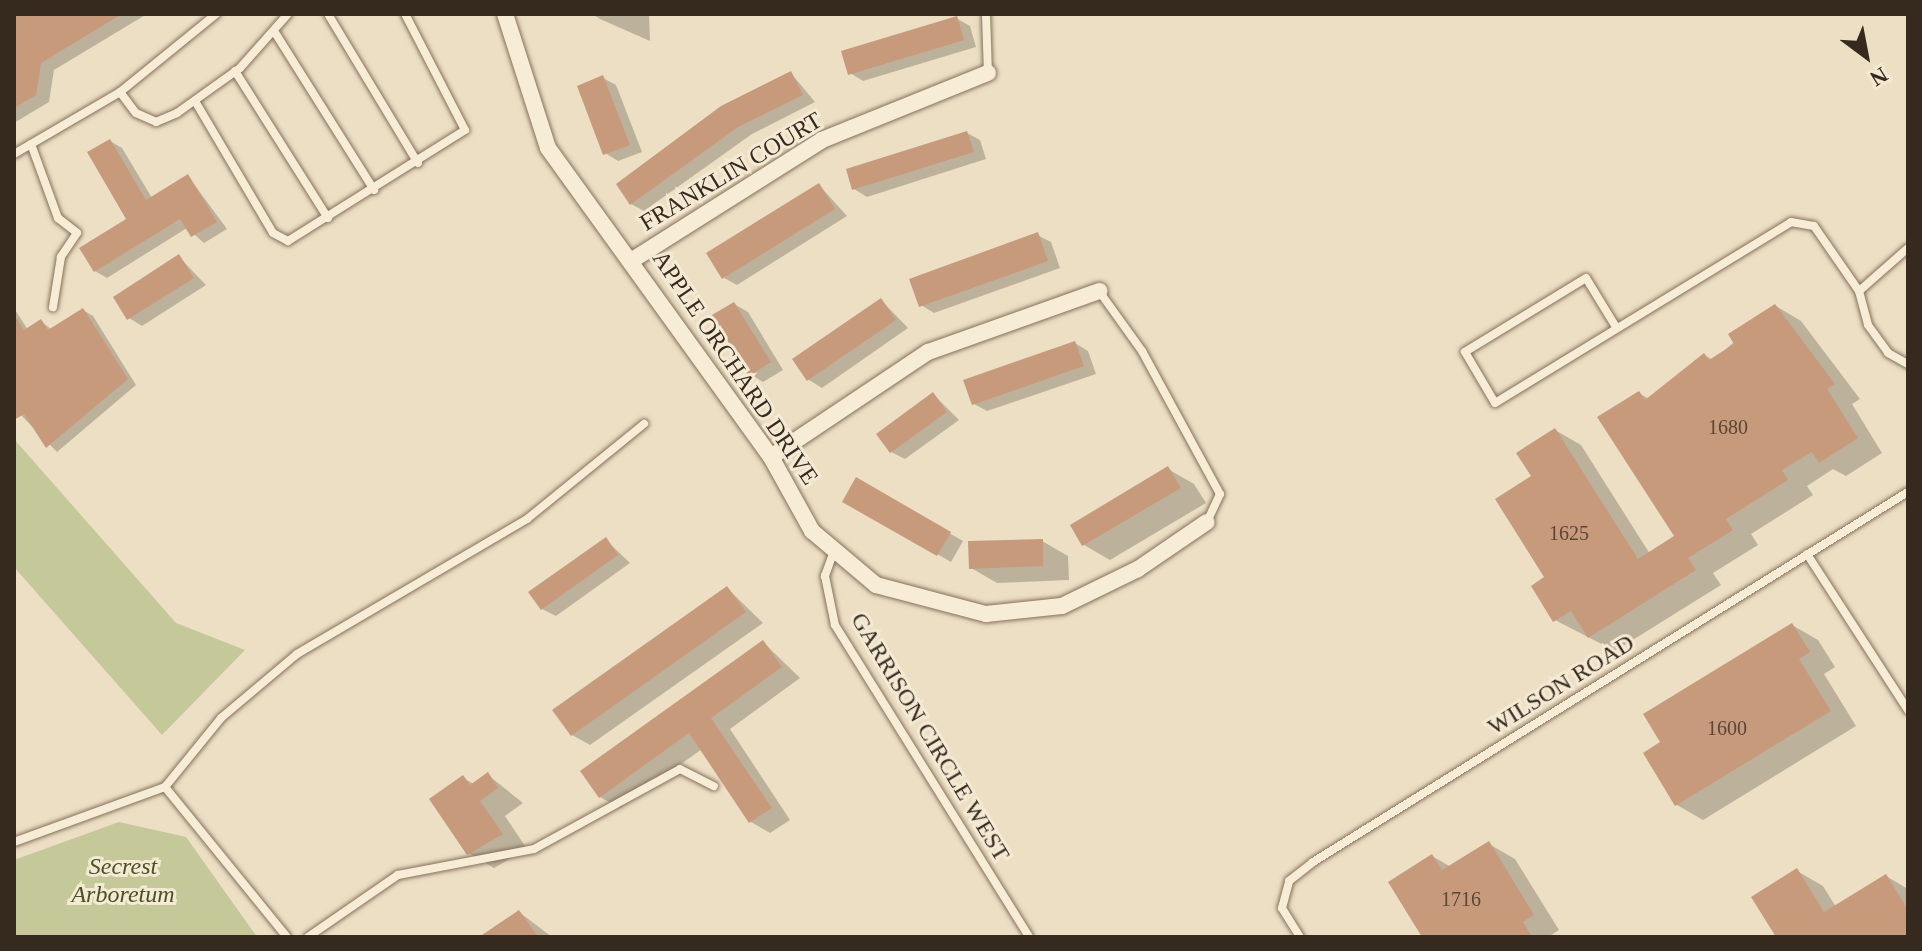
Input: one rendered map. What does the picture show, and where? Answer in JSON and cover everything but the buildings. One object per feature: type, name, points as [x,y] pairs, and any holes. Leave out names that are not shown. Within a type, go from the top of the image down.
[{"type":"street","name":"APPLE ORCHARD DRIVE","points":[[505,14],[548,148],[634,259],[771,457],[812,531],[876,585],[986,614],[1062,606],[1138,569],[1207,522]]},
{"type":"street","name":"FRANKLIN COURT","points":[[634,259],[822,140],[988,73]]},
{"type":"street","points":[[771,457],[928,352],[1099,291]]},
{"type":"lane","points":[[14,154],[120,92],[216,14]]},
{"type":"lane","points":[[120,92],[136,113],[156,122],[195,101],[235,71],[288,14]]},
{"type":"lane","points":[[328,14],[418,163]]},
{"type":"lane","points":[[195,101],[273,233],[288,241],[458,138],[464,119],[405,14]]},
{"type":"lane","points":[[986,14],[988,73]]},
{"type":"lane","points":[[274,31],[374,190]]},
{"type":"lane","points":[[235,71],[328,218]]},
{"type":"lane","points":[[31,144],[58,218],[77,233],[61,257],[53,307]]},
{"type":"lane","points":[[1616,327],[1586,278],[1465,352],[1495,403],[1791,222],[1814,226],[1859,291],[1868,325],[1888,353],[1908,364]]},
{"type":"lane","points":[[1859,291],[1908,248]]},
{"type":"lane","points":[[1099,291],[1142,351],[1220,494],[1207,522]]},
{"type":"lane","points":[[14,842],[165,787],[221,718],[297,654],[527,519],[644,424]]},
{"type":"lane","name":"WILSON ROAD","points":[[1300,937],[1282,908],[1289,881],[1313,862],[1908,492]]},
{"type":"lane","name":"GARRISON CIRCLE WEST","points":[[835,550],[825,576],[835,625],[1029,937]]},
{"type":"lane","points":[[1807,554],[1908,710]]},
{"type":"lane","points":[[308,937],[398,875],[534,849],[680,769],[714,786]]},
{"type":"lane","points":[[165,787],[287,937]]},
{"type":"green space","points":[[14,439],[176,623],[245,650],[162,735],[14,567]]},
{"type":"green space","name":"Secrest Arboretum","points":[[119,822],[186,837],[257,937],[14,937],[14,860]]}]
